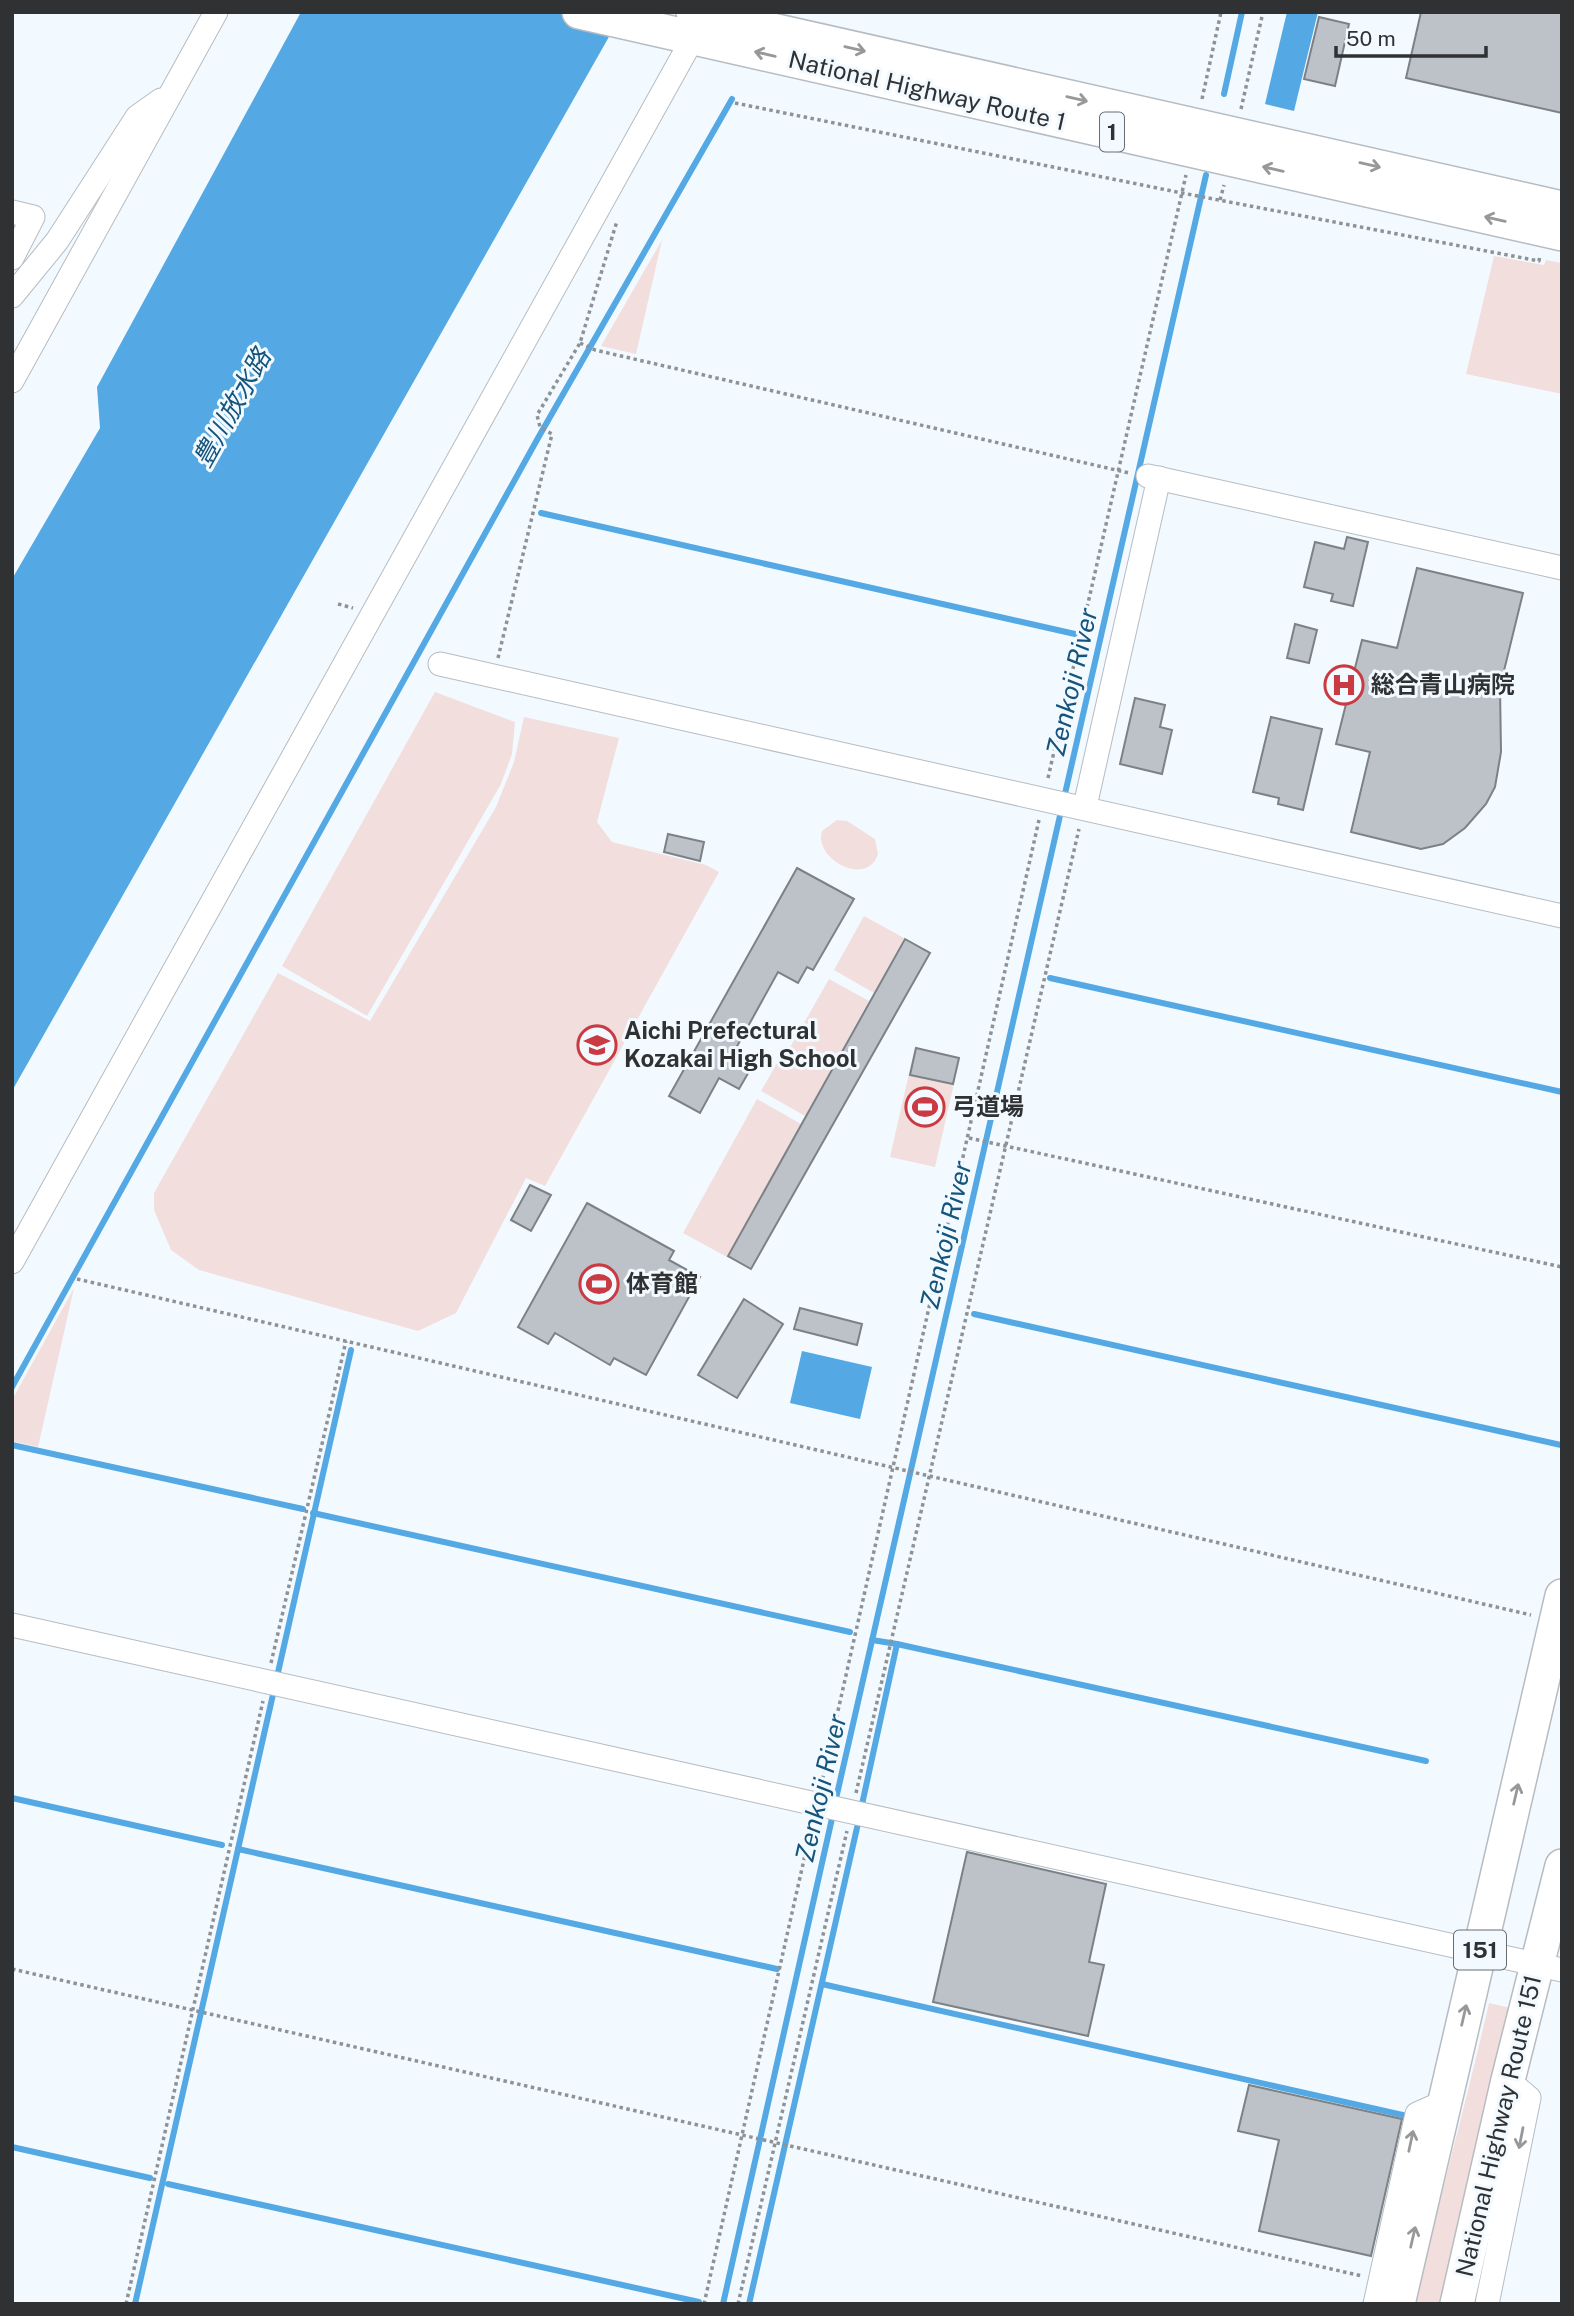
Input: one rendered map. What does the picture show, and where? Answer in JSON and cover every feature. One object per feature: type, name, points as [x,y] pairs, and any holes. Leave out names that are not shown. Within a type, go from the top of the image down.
[{"type":"highway","name":"National Highway Route 1","points":[[579,12],[693,22],[1562,208]]},
{"type":"highway","name":"National Highway Route 1","points":[[693,22],[1551,244]]},
{"type":"highway","name":"151","points":[[1389,2292],[1444,2102],[1559,1609]]},
{"type":"highway","name":"National Highway Route 151","points":[[1485,2303],[1508,2080],[1549,1967],[1562,1866]]},
{"type":"street","points":[[12,381],[167,96],[216,12]]},
{"type":"street","points":[[12,1262],[693,22]]},
{"type":"street","points":[[12,296],[57,241],[137,117],[167,96]]},
{"type":"street","points":[[12,212],[33,217],[12,258]]},
{"type":"street","points":[[1078,805],[1144,475],[1562,568]]},
{"type":"street","points":[[440,664],[1078,805],[1562,916]]},
{"type":"street","points":[[12,1625],[1549,1967]]},
{"type":"street","points":[[1375,2304],[1389,2292]]},
{"type":"path","points":[[1239,119],[1263,12]]},
{"type":"path","points":[[735,103],[1182,193],[1539,261],[1551,244]]},
{"type":"path","points":[[1220,200],[1227,173]]},
{"type":"path","points":[[738,2304],[777,2144],[893,1468],[1182,193]]},
{"type":"path","points":[[494,677],[552,434],[540,427],[537,415],[580,343],[620,211]]},
{"type":"path","points":[[580,343],[595,350],[1144,475]]},
{"type":"path","points":[[704,2304],[742,2135],[929,1475],[1006,1144],[1078,805]]},
{"type":"path","points":[[968,1138],[1006,1144],[1562,1267]]},
{"type":"path","points":[[77,1279],[901,1470],[1559,1609]]},
{"type":"path","points":[[126,2304],[346,1341]]},
{"type":"path","points":[[12,1969],[742,2135],[1389,2292]]},
{"type":"shaded area","points":[[662,240],[636,354],[601,346]]},
{"type":"shaded area","points":[[1494,256],[1544,265],[1546,260],[1562,263],[1562,394],[1466,374]]},
{"type":"shaded area","points":[[435,692],[515,722],[512,754],[501,784],[367,1016],[282,966]]},
{"type":"shaded area","points":[[524,717],[619,738],[597,822],[612,842],[706,865],[719,872],[545,1186],[526,1178],[456,1313],[418,1331],[199,1270],[171,1250],[154,1210],[154,1193],[278,973],[370,1021],[496,807],[514,762]]},
{"type":"shaded area","points":[[837,820],[847,821],[875,839],[878,854],[872,864],[863,869],[842,866],[825,851],[821,841],[822,831]]},
{"type":"shaded area","points":[[864,916],[904,938],[874,993],[834,970]]},
{"type":"shaded area","points":[[829,979],[869,1001],[805,1116],[761,1091],[785,1049],[788,1051]]},
{"type":"shaded area","name":"弓道場","points":[[915,1047],[960,1057],[935,1167],[890,1157]]},
{"type":"shaded area","points":[[757,1099],[801,1124],[727,1257],[683,1233]]},
{"type":"shaded area","points":[[74,1288],[38,1447],[12,1441],[12,1400]]},
{"type":"shaded area","points":[[1489,2003],[1520,2010],[1453,2304],[1415,2304],[1471,2078]]},
{"type":"water","name":"豊川放水路","points":[[301,12],[623,12],[12,1091],[12,579],[100,428],[97,387]]},
{"type":"water","points":[[1287,12],[1318,12],[1294,111],[1265,104]]},
{"type":"water","points":[[802,1351],[872,1367],[860,1419],[790,1403]]},
{"type":"building","points":[[1421,12],[1562,12],[1562,113],[1406,78]]},
{"type":"building","points":[[1319,17],[1349,24],[1335,86],[1304,79]]},
{"type":"building","points":[[1347,537],[1368,542],[1353,606],[1331,601],[1333,594],[1304,587],[1315,542],[1344,549]]},
{"type":"building","points":[[1417,568],[1523,593],[1500,687],[1501,752],[1495,787],[1486,804],[1465,828],[1443,844],[1421,849],[1351,832],[1370,752],[1336,744],[1362,640],[1397,648]]},
{"type":"building","points":[[1295,624],[1317,630],[1309,663],[1287,658]]},
{"type":"building","points":[[1135,698],[1165,705],[1160,727],[1172,730],[1162,774],[1120,764]]},
{"type":"building","points":[[1271,717],[1322,729],[1303,810],[1278,804],[1279,798],[1253,792]]},
{"type":"building","points":[[668,834],[704,842],[700,861],[664,852]]},
{"type":"building","points":[[797,868],[854,899],[813,970],[807,967],[798,983],[778,972],[730,1059],[750,1070],[739,1089],[719,1078],[700,1113],[669,1096]]},
{"type":"building","points":[[905,939],[930,953],[751,1269],[728,1256]]},
{"type":"building","points":[[916,1048],[959,1058],[953,1084],[910,1075]]},
{"type":"building","points":[[530,1185],[551,1195],[531,1231],[511,1220]]},
{"type":"building","name":"体育館","points":[[587,1203],[674,1251],[669,1260],[700,1277],[646,1375],[614,1358],[610,1365],[555,1333],[548,1344],[518,1327]]},
{"type":"building","points":[[744,1299],[783,1324],[737,1398],[698,1375]]},
{"type":"building","points":[[800,1308],[862,1324],[857,1345],[794,1329]]},
{"type":"building","points":[[967,1852],[1106,1884],[1089,1962],[1104,1965],[1088,2036],[933,2002]]},
{"type":"building","points":[[1249,2085],[1402,2119],[1371,2256],[1259,2231],[1279,2140],[1238,2131]]},
{"type":"waterway","name":"Zenkoji River","points":[[1224,94],[1242,12]]},
{"type":"waterway","points":[[12,1387],[538,438],[732,99]]},
{"type":"waterway","name":"Zenkoji River","points":[[835,1803],[1206,175]]},
{"type":"waterway","points":[[541,513],[1075,634]]},
{"type":"waterway","points":[[1050,978],[1562,1092]]},
{"type":"waterway","points":[[974,1314],[1561,1445]]},
{"type":"waterway","points":[[135,2304],[351,1350]]},
{"type":"waterway","points":[[12,1445],[303,1509]]},
{"type":"waterway","points":[[313,1513],[850,1632]]},
{"type":"waterway","points":[[861,1809],[897,1644],[872,1640]]},
{"type":"waterway","points":[[897,1644],[1426,1761]]},
{"type":"waterway","points":[[12,1798],[222,1845]]},
{"type":"waterway","name":"Zenkoji River","points":[[723,2304],[833,1814]]},
{"type":"waterway","points":[[749,2304],[859,1819]]},
{"type":"waterway","points":[[238,1849],[777,1969]]},
{"type":"waterway","points":[[822,1984],[1407,2116]]},
{"type":"waterway","points":[[12,2147],[150,2178]]},
{"type":"waterway","points":[[168,2184],[699,2302]]},
{"type":"place","name":"総合青山病院","points":[[1344,685]]},
{"type":"place","name":"Aichi Prefectural Kozakai High School","points":[[597,1045]]},
{"type":"place","name":"弓道場","points":[[925,1107]]},
{"type":"place","name":"体育館","points":[[599,1284]]}]
